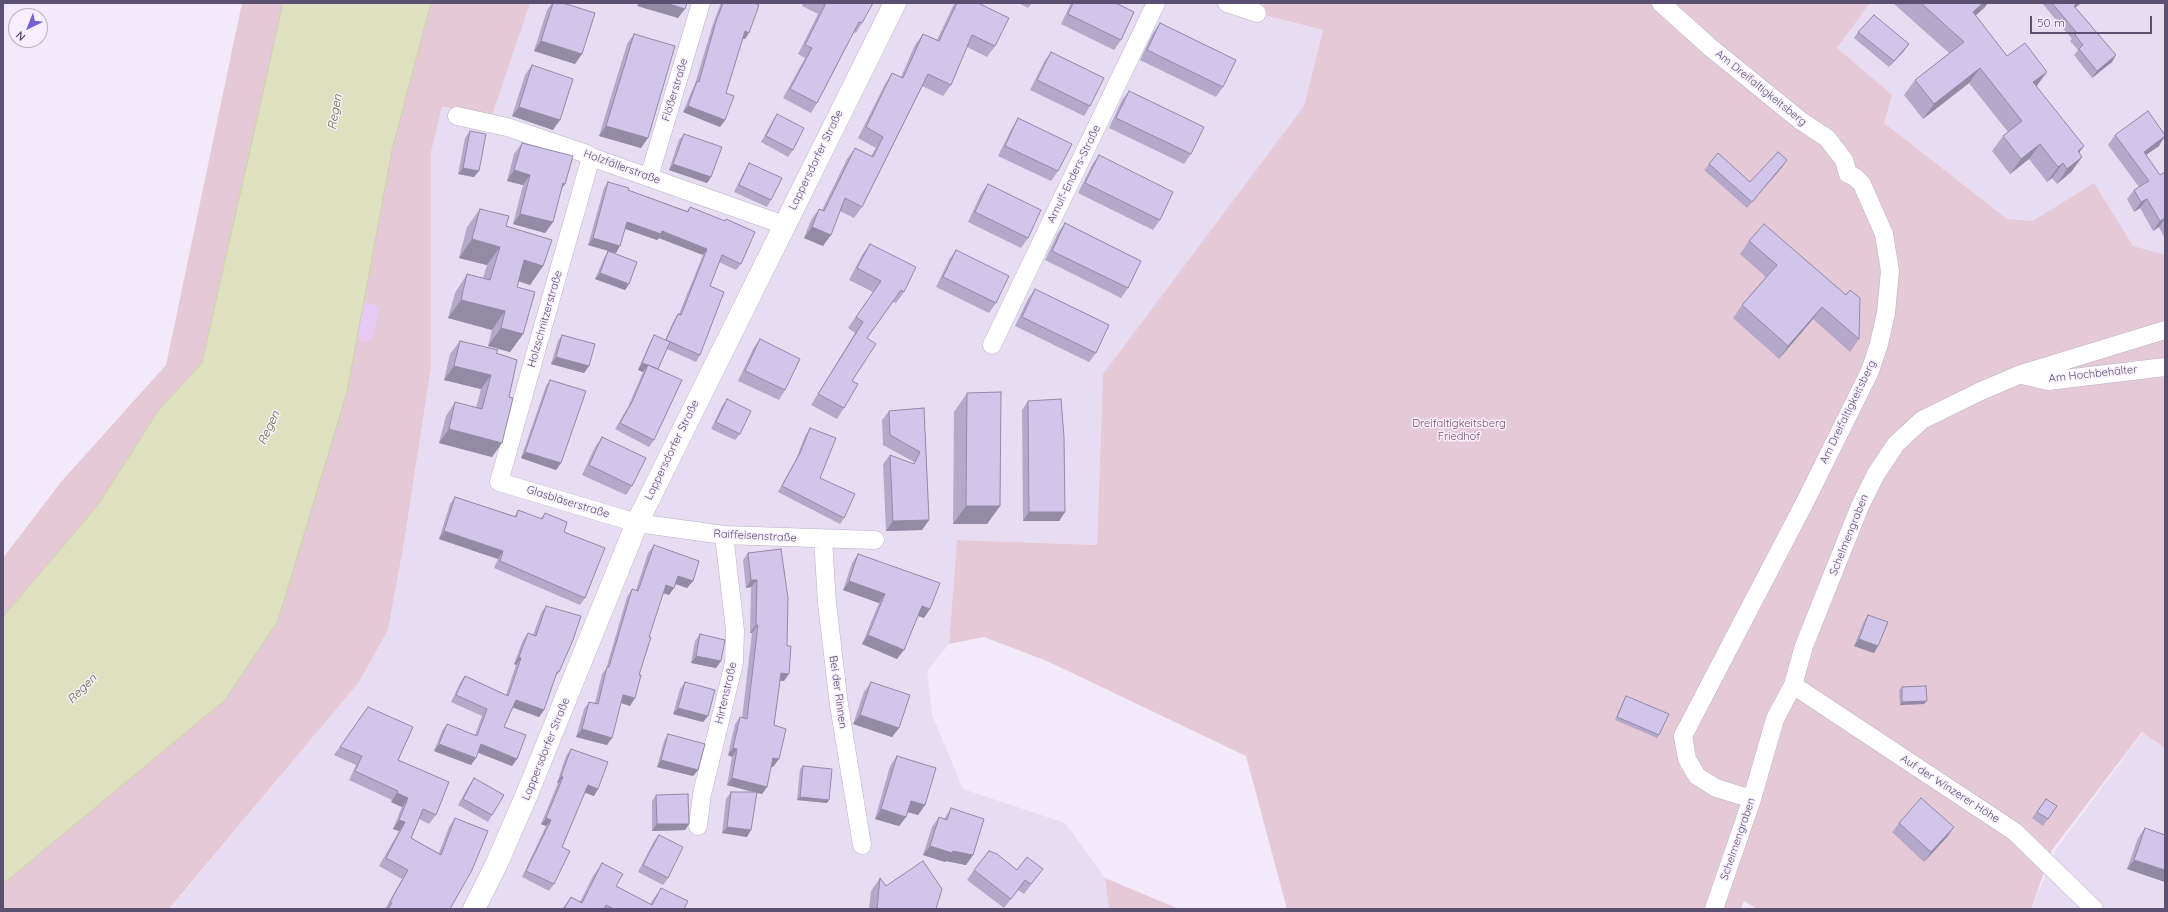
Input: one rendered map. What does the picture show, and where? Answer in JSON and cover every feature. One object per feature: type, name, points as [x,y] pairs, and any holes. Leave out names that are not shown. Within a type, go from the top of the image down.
[{"type":"street","name":"Flößerstraße","points":[[649,177],[701,3]]},
{"type":"street","name":"Lappersdorfer Straße","points":[[480,907],[637,523],[895,3]]},
{"type":"street","name":"Arnulf-Enders-Straße","points":[[992,345],[1156,3]]},
{"type":"street","points":[[1227,3],[1257,13]]},
{"type":"street","name":"Am Dreifaltigkeitsberg","points":[[1661,3],[1712,48],[1801,122],[1827,138],[1844,160],[1848,174],[1856,177],[1862,184],[1884,234],[1890,271],[1886,313],[1879,344],[1870,371],[1802,507],[1683,736],[1687,758],[1697,776],[1716,788],[1752,799]]},
{"type":"street","name":"Holzfällerstraße","points":[[457,116],[507,127],[587,154],[591,157],[784,225]]},
{"type":"street","name":"Holzschnitzerstraße","points":[[499,482],[591,157]]},
{"type":"street","name":"Schelmengraben","points":[[1714,909],[1752,799],[1775,718],[1793,685],[1804,646],[1860,506],[1876,474],[1896,444],[1922,420],[2022,374],[2165,330]]},
{"type":"street","name":"Am Hochbehälter","points":[[2022,374],[2048,381],[2165,367]]},
{"type":"street","name":"Glasbläserstraße","points":[[499,482],[637,523]]},
{"type":"street","name":"Raiffeisenstraße","points":[[637,523],[724,535],[875,540]]},
{"type":"street","name":"Hirtenstraße","points":[[698,826],[702,794],[734,664],[735,630],[724,535]]},
{"type":"street","name":"Bei der Rinnen","points":[[823,539],[827,603],[838,697],[862,845]]},
{"type":"street","name":"Auf der Winzerer Höhe","points":[[1793,685],[2015,832],[2094,909]]},
{"type":"shaded area","points":[[431,3],[1265,3],[1257,13],[1323,30],[1304,106],[1103,374],[1097,545],[957,540],[949,644],[927,671],[932,715],[963,789],[1065,823],[1105,878],[1109,909],[170,909],[359,682],[388,630],[404,543],[431,367]]},
{"type":"shaded area","points":[[1870,3],[2165,3],[2165,367],[1657,738],[1837,48]]},
{"type":"shaded area","points":[[2143,732],[2165,748],[2165,909],[2031,909],[2057,848]]},
{"type":"green space","points":[[242,3],[283,3],[202,363],[158,411],[98,505],[3,617],[3,558],[61,482],[166,365]]},
{"type":"green space","points":[[431,3],[530,3],[491,118],[442,106],[431,152],[431,367],[404,543],[388,630],[359,682],[169,909],[3,909],[3,884],[225,700],[347,392],[392,150]]},
{"type":"green space","name":"Dreifaltigkeitsberg Friedhof","points":[[1265,3],[1870,3],[1837,48],[1892,95],[1884,123],[2007,219],[2033,221],[2094,183],[2133,246],[2165,255],[2165,748],[2142,732],[2052,850],[2031,909],[1757,909],[1744,901],[1741,909],[1287,909],[1246,756],[1047,661],[984,637],[949,644],[957,540],[1097,545],[1103,374],[1304,106],[1323,30],[1257,13]]},
{"type":"green space","points":[[1105,878],[1179,909],[1109,909]]},
{"type":"sand","points":[[364,302],[380,307],[373,337],[369,341],[361,342],[352,335]]},
{"type":"water","name":"Regen","points":[[283,3],[431,3],[392,150],[347,392],[278,621],[225,700],[3,884],[3,617],[98,505],[158,411],[202,363]]},
{"type":"building","points":[[553,3],[563,3],[595,13],[582,54],[541,41]]},
{"type":"building","points":[[666,3],[687,3],[685,9]]},
{"type":"building","points":[[723,3],[754,3],[759,5],[749,33],[745,31],[726,93],[734,96],[725,120],[688,106],[697,81],[699,82],[716,21]]},
{"type":"building","points":[[822,3],[873,3],[862,23],[859,22],[817,103],[790,89],[812,48],[805,45],[825,5]]},
{"type":"building","points":[[957,3],[978,3],[1009,18],[995,46],[972,35],[951,85],[928,74],[862,207],[845,198],[831,235],[812,227],[819,209],[824,211],[855,148],[873,157],[883,137],[866,127],[892,73],[903,78],[923,34],[939,41]]},
{"type":"building","points":[[1073,3],[1116,3],[1134,12],[1121,40],[1068,14]]},
{"type":"building","points":[[1921,3],[1983,3],[1973,12],[2007,56],[2025,43],[2047,72],[2033,82],[2084,146],[2078,151],[2082,157],[2067,169],[2063,163],[2058,167],[2040,144],[2021,159],[2003,136],[2022,121],[1980,68],[1934,104],[1915,80],[1964,42]]},
{"type":"building","points":[[2052,3],[2078,3],[2074,6],[2116,55],[2097,71],[2079,49],[2083,45],[2075,35],[2077,33]]},
{"type":"building","points":[[1874,15],[1909,44],[1894,61],[1858,32]]},
{"type":"building","points":[[1160,23],[1236,60],[1223,87],[1147,50]]},
{"type":"building","points":[[634,34],[675,46],[648,138],[606,126]]},
{"type":"building","points":[[1051,52],[1104,78],[1090,106],[1037,80]]},
{"type":"building","points":[[532,65],[573,79],[560,120],[519,107]]},
{"type":"building","points":[[1129,91],[1204,127],[1191,154],[1116,118]]},
{"type":"building","points":[[2148,111],[2165,135],[2144,152],[2160,175],[2165,172],[2165,218],[2160,221],[2147,199],[2141,202],[2134,190],[2149,181],[2115,135]]},
{"type":"building","points":[[777,114],[804,128],[793,150],[766,136]]},
{"type":"building","points":[[1018,118],[1072,144],[1058,171],[1005,146]]},
{"type":"building","points":[[470,131],[486,134],[479,171],[463,168]]},
{"type":"building","points":[[684,134],[722,147],[711,177],[673,164]]},
{"type":"building","points":[[522,143],[573,156],[565,184],[563,183],[553,222],[520,214],[530,175],[514,170]]},
{"type":"building","points":[[1778,152],[1787,160],[1752,202],[1709,164],[1718,153],[1750,182]]},
{"type":"building","points":[[1099,155],[1173,192],[1160,220],[1085,183]]},
{"type":"building","points":[[749,163],[782,178],[771,200],[739,185]]},
{"type":"building","points":[[608,182],[629,188],[628,190],[688,212],[690,207],[725,221],[726,219],[755,232],[741,264],[722,255],[710,286],[724,292],[700,355],[666,340],[678,314],[681,315],[707,249],[662,231],[661,234],[627,222],[620,246],[593,238]]},
{"type":"building","points":[[988,184],[1041,210],[1028,238],[975,212]]},
{"type":"building","points":[[480,209],[509,216],[506,226],[552,240],[543,266],[524,260],[517,287],[535,292],[523,334],[501,328],[505,311],[461,300],[467,274],[490,280],[500,247],[472,239]]},
{"type":"building","points":[[1065,223],[1141,261],[1128,288],[1052,251]]},
{"type":"building","points":[[1764,224],[1846,295],[1850,290],[1860,298],[1859,339],[1822,307],[1788,346],[1742,305],[1777,265],[1749,241]]},
{"type":"building","points":[[870,244],[916,267],[904,292],[901,290],[867,338],[876,344],[852,381],[858,384],[844,408],[818,394],[863,322],[856,317],[881,281],[857,268]]},
{"type":"building","points":[[956,250],[1009,276],[996,303],[943,277]]},
{"type":"building","points":[[608,251],[637,262],[629,284],[600,273]]},
{"type":"building","points":[[1035,289],[1109,325],[1096,353],[1022,317]]},
{"type":"building","points":[[562,335],[595,344],[589,366],[556,357]]},
{"type":"building","points":[[654,335],[670,342],[658,369],[642,363]]},
{"type":"building","points":[[760,339],[800,359],[785,390],[745,371]]},
{"type":"building","points":[[460,341],[498,350],[496,353],[517,360],[509,397],[513,398],[502,443],[449,429],[455,402],[482,409],[491,375],[454,366]]},
{"type":"building","points":[[648,365],[682,380],[654,440],[620,423],[633,400]]},
{"type":"building","points":[[550,380],[586,391],[561,463],[525,452]]},
{"type":"building","points":[[1001,392],[1000,506],[966,506],[967,393]]},
{"type":"building","points":[[727,399],[751,411],[740,434],[716,422]]},
{"type":"building","points":[[1061,399],[1064,437],[1065,512],[1029,512],[1028,401]]},
{"type":"building","points":[[924,408],[929,520],[893,521],[890,455],[914,464],[920,452],[890,435],[889,411]]},
{"type":"building","points":[[810,428],[836,438],[820,478],[855,494],[844,518],[782,486],[800,453]]},
{"type":"building","points":[[602,437],[646,458],[632,486],[589,465]]},
{"type":"building","points":[[455,497],[516,517],[518,510],[542,519],[545,513],[567,522],[564,532],[605,548],[585,598],[500,561],[503,551],[444,531]]},
{"type":"building","points":[[654,545],[699,561],[693,581],[678,576],[674,588],[666,585],[649,637],[651,637],[639,675],[641,675],[635,698],[623,695],[612,738],[582,729],[589,702],[598,704],[607,667],[609,667],[632,589],[638,591]]},
{"type":"building","points":[[781,549],[788,598],[787,646],[791,646],[789,674],[781,673],[774,725],[786,729],[779,759],[773,758],[767,787],[732,778],[737,749],[733,748],[740,717],[747,719],[758,625],[756,625],[757,580],[751,580],[748,553]]},
{"type":"building","points":[[858,554],[940,583],[930,609],[922,606],[904,650],[868,635],[885,594],[849,581]]},
{"type":"building","points":[[546,606],[581,616],[573,640],[559,672],[557,672],[544,710],[516,700],[504,727],[526,735],[517,759],[481,744],[476,758],[439,744],[447,724],[477,736],[487,709],[456,695],[465,676],[508,696],[521,658],[519,657],[528,633],[536,636]]},
{"type":"building","points":[[1868,615],[1888,622],[1878,646],[1859,639]]},
{"type":"building","points":[[700,634],[725,640],[721,661],[696,656]]},
{"type":"building","points":[[685,682],[715,690],[708,716],[678,708]]},
{"type":"building","points":[[871,682],[910,695],[899,728],[860,715]]},
{"type":"building","points":[[1926,686],[1927,701],[1902,702],[1902,687]]},
{"type":"building","points":[[1626,696],[1669,714],[1659,735],[1617,717]]},
{"type":"building","points":[[368,707],[413,727],[398,760],[449,782],[436,815],[423,809],[411,838],[441,855],[455,818],[488,831],[472,870],[450,909],[388,909],[392,903],[390,902],[408,870],[386,858],[405,822],[399,820],[408,798],[397,793],[398,791],[355,771],[362,756],[340,747]]},
{"type":"building","points":[[668,734],[705,744],[698,770],[661,760]]},
{"type":"building","points":[[571,749],[608,762],[598,789],[588,785],[562,847],[570,851],[554,884],[526,871],[551,820],[546,818],[563,777],[561,776]]},
{"type":"building","points":[[897,756],[936,768],[925,805],[911,801],[906,817],[881,809]]},
{"type":"building","points":[[803,766],[832,769],[829,800],[800,797]]},
{"type":"building","points":[[474,778],[504,795],[492,815],[463,799]]},
{"type":"building","points":[[731,792],[757,792],[751,830],[727,827]]},
{"type":"building","points":[[688,794],[689,824],[657,824],[656,795]]},
{"type":"building","points":[[1921,798],[1954,827],[1931,852],[1899,823]]},
{"type":"building","points":[[2046,799],[2057,806],[2048,819],[2037,812]]},
{"type":"building","points":[[951,808],[984,819],[973,855],[953,851],[952,853],[930,846],[939,817],[947,820]]},
{"type":"building","points":[[2145,828],[2165,835],[2165,870],[2134,860]]},
{"type":"building","points":[[659,835],[683,847],[668,878],[643,865]]},
{"type":"building","points":[[989,851],[997,854],[1017,870],[1027,857],[1043,869],[1031,884],[1025,880],[1011,899],[974,870]]},
{"type":"building","points":[[923,861],[942,889],[936,909],[877,909],[880,878],[886,886]]},
{"type":"building","points":[[602,863],[623,874],[616,886],[652,905],[661,888],[688,901],[684,909],[614,909],[606,905],[604,909],[564,909],[571,897],[582,903]]}]
